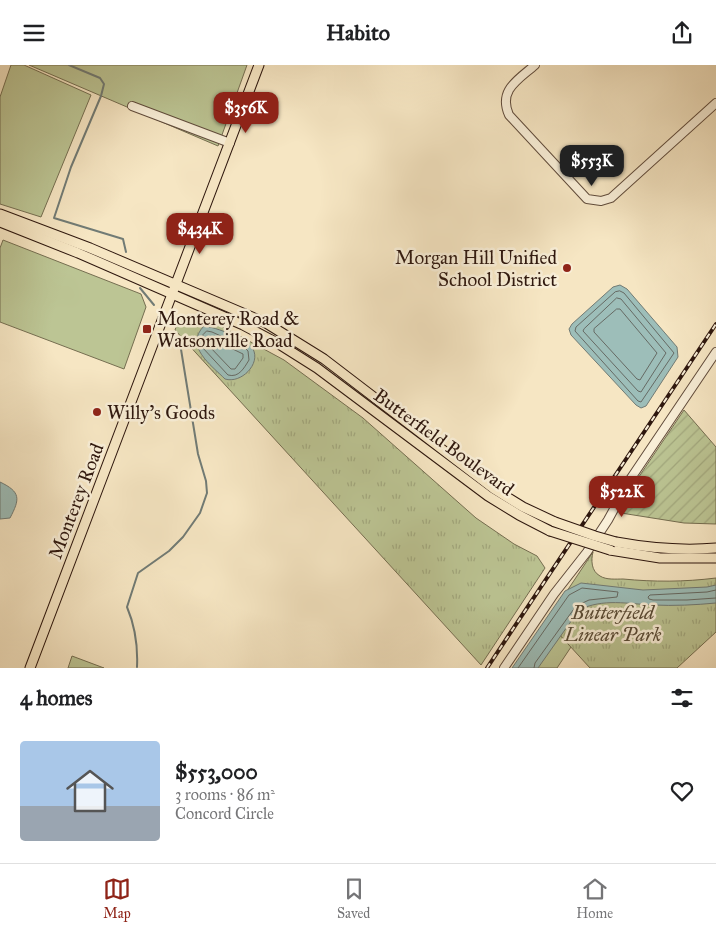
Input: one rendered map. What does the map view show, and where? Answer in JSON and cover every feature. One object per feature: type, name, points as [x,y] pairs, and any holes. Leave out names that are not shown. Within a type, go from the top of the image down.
[{"type":"main road","name":"Monterey Road","points":[[30,668],[259,65]]},
{"type":"main road","name":"Butterfield Boulevard","points":[[0,214],[177,284],[254,317],[285,333],[324,359],[494,489],[523,507],[556,522],[595,536],[616,541],[662,548],[716,547]]},
{"type":"main road","name":"Butterfield Boulevard","points":[[0,222],[48,240],[260,333],[300,356],[488,496],[550,531],[610,550],[660,558],[716,558]]},
{"type":"street","points":[[535,65],[510,88],[505,97],[505,107],[509,115],[587,199],[596,201],[611,198],[716,103]]},
{"type":"street","points":[[132,106],[230,143]]},
{"type":"street","points":[[504,668],[554,594],[587,552],[608,521],[631,478],[716,352]]},
{"type":"green space","points":[[11,65],[24,65],[91,95],[41,217],[0,204],[0,97]]},
{"type":"green space","points":[[29,65],[247,65],[218,146]]},
{"type":"green space","points":[[3,240],[141,294],[146,307],[124,369],[0,322],[0,248]]},
{"type":"green space","points":[[190,315],[223,327],[284,360],[363,418],[476,518],[514,544],[537,556],[545,568],[481,665],[175,330],[180,317]]},
{"type":"green space","points":[[684,410],[716,447],[716,524],[684,523],[621,513],[640,483],[636,481]]},
{"type":"green space","name":"Butterfield Linear Park","points":[[593,552],[593,568],[597,574],[605,578],[669,581],[716,578],[716,632],[677,668],[590,668],[547,621]]},
{"type":"green space","points":[[547,621],[571,647],[557,668],[515,668]]},
{"type":"green space","points":[[72,656],[104,668],[68,668]]},
{"type":"water","points":[[620,285],[627,289],[677,347],[678,357],[646,406],[641,408],[636,405],[571,335],[569,329],[572,324],[613,287]]},
{"type":"water","points":[[204,326],[231,334],[250,345],[255,355],[254,361],[243,376],[231,380],[225,379],[202,355],[197,341],[199,333]]},
{"type":"water","points":[[0,482],[12,489],[17,497],[16,506],[10,518],[0,519]]},
{"type":"water","points":[[581,583],[643,590],[716,585],[716,603],[653,605],[606,603],[588,606],[579,610],[538,668],[512,668],[565,591]]},
{"type":"waterway","points":[[69,65],[100,78],[104,84],[101,96],[71,167],[54,218],[123,239],[126,252]]},
{"type":"waterway","points":[[140,288],[154,305]]},
{"type":"waterway","points":[[137,667],[135,636],[127,607],[138,573],[169,551],[183,537],[200,513],[207,493],[206,481],[198,454],[179,337]]},
{"type":"railway","points":[[487,668],[716,324]]},
{"type":"place","name":"Morgan Hill Unified School District","points":[[567,268]]},
{"type":"place","name":"Monterey Road & Watsonville Road","points":[[147,329]]},
{"type":"place","name":"Willy's Goods","points":[[97,412]]}]
